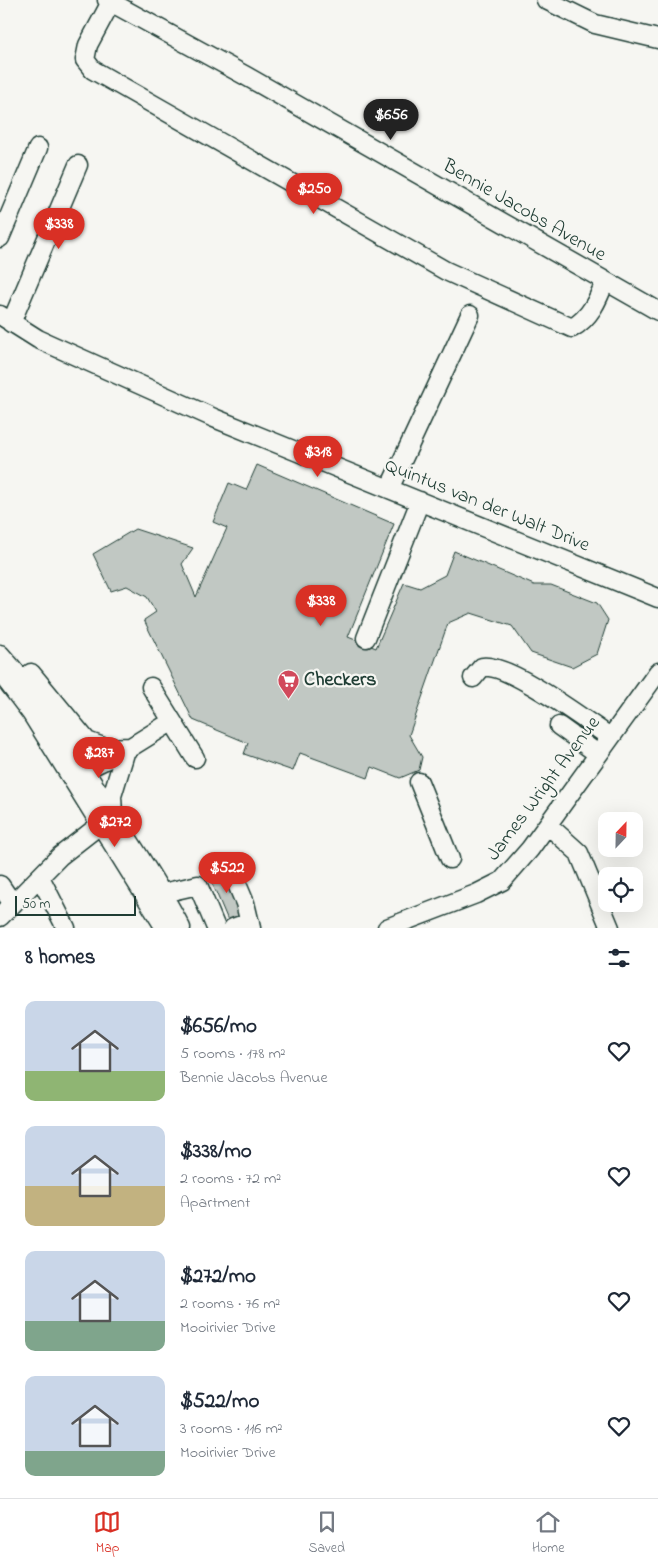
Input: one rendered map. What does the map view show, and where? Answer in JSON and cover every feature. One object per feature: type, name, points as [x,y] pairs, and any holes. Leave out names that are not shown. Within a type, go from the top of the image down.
[{"type":"street","points":[[546,0],[595,24],[658,39]]},
{"type":"street","points":[[109,1],[88,45],[85,60],[93,70],[385,237],[446,271],[572,328],[584,322],[599,298],[605,281]]},
{"type":"street","name":"Bennie Jacobs Avenue","points":[[109,1],[246,76],[658,311]]},
{"type":"street","points":[[0,238],[38,148]]},
{"type":"street","points":[[5,319],[78,165]]},
{"type":"street","points":[[389,489],[470,314]]},
{"type":"street","name":"Quintus van der Walt Drive","points":[[5,319],[38,339],[114,374],[420,502],[658,598]]},
{"type":"street","points":[[366,638],[420,502]]},
{"type":"street","points":[[0,643],[37,681],[87,741],[106,748],[128,748]]},
{"type":"street","points":[[0,654],[34,695],[78,773],[107,819],[155,895],[181,928]]},
{"type":"street","points":[[473,678],[482,667],[493,667],[531,685],[610,737]]},
{"type":"street","points":[[0,672],[78,773]]},
{"type":"street","name":"James Wright Avenue","points":[[387,928],[476,894],[502,881],[519,864],[658,672]]},
{"type":"street","points":[[151,687],[195,758]]},
{"type":"street","points":[[78,773],[128,748],[171,722]]},
{"type":"street","points":[[559,726],[598,754]]},
{"type":"street","points":[[0,916],[60,856],[107,819],[112,796],[128,748]]},
{"type":"street","points":[[419,782],[450,859]]},
{"type":"street","points":[[548,825],[579,853],[610,928]]},
{"type":"street","points":[[230,876],[234,877],[239,885],[245,926]]},
{"type":"street","points":[[40,878],[66,928]]},
{"type":"street","points":[[155,895],[205,884],[216,928]]},
{"type":"street","points":[[0,885],[13,904]]},
{"type":"street","points":[[155,895],[165,928]]},
{"type":"building","points":[[257,465],[394,524],[348,637],[376,648],[404,583],[420,588],[445,575],[454,551],[534,585],[551,585],[597,603],[608,620],[597,654],[572,667],[531,653],[512,626],[471,613],[448,623],[409,735],[422,757],[419,770],[400,778],[372,767],[368,778],[300,753],[293,771],[244,754],[248,743],[193,720],[144,620],[156,612],[147,597],[127,586],[111,591],[93,554],[135,529],[193,548],[182,564],[196,597],[227,528],[213,522],[229,483],[246,490]]},
{"type":"building","points":[[225,864],[248,918],[230,925],[207,871]]},
{"type":"tunnel","points":[[212,882],[230,876]]},
{"type":"place","name":"Checkers","points":[[288,699]]}]
